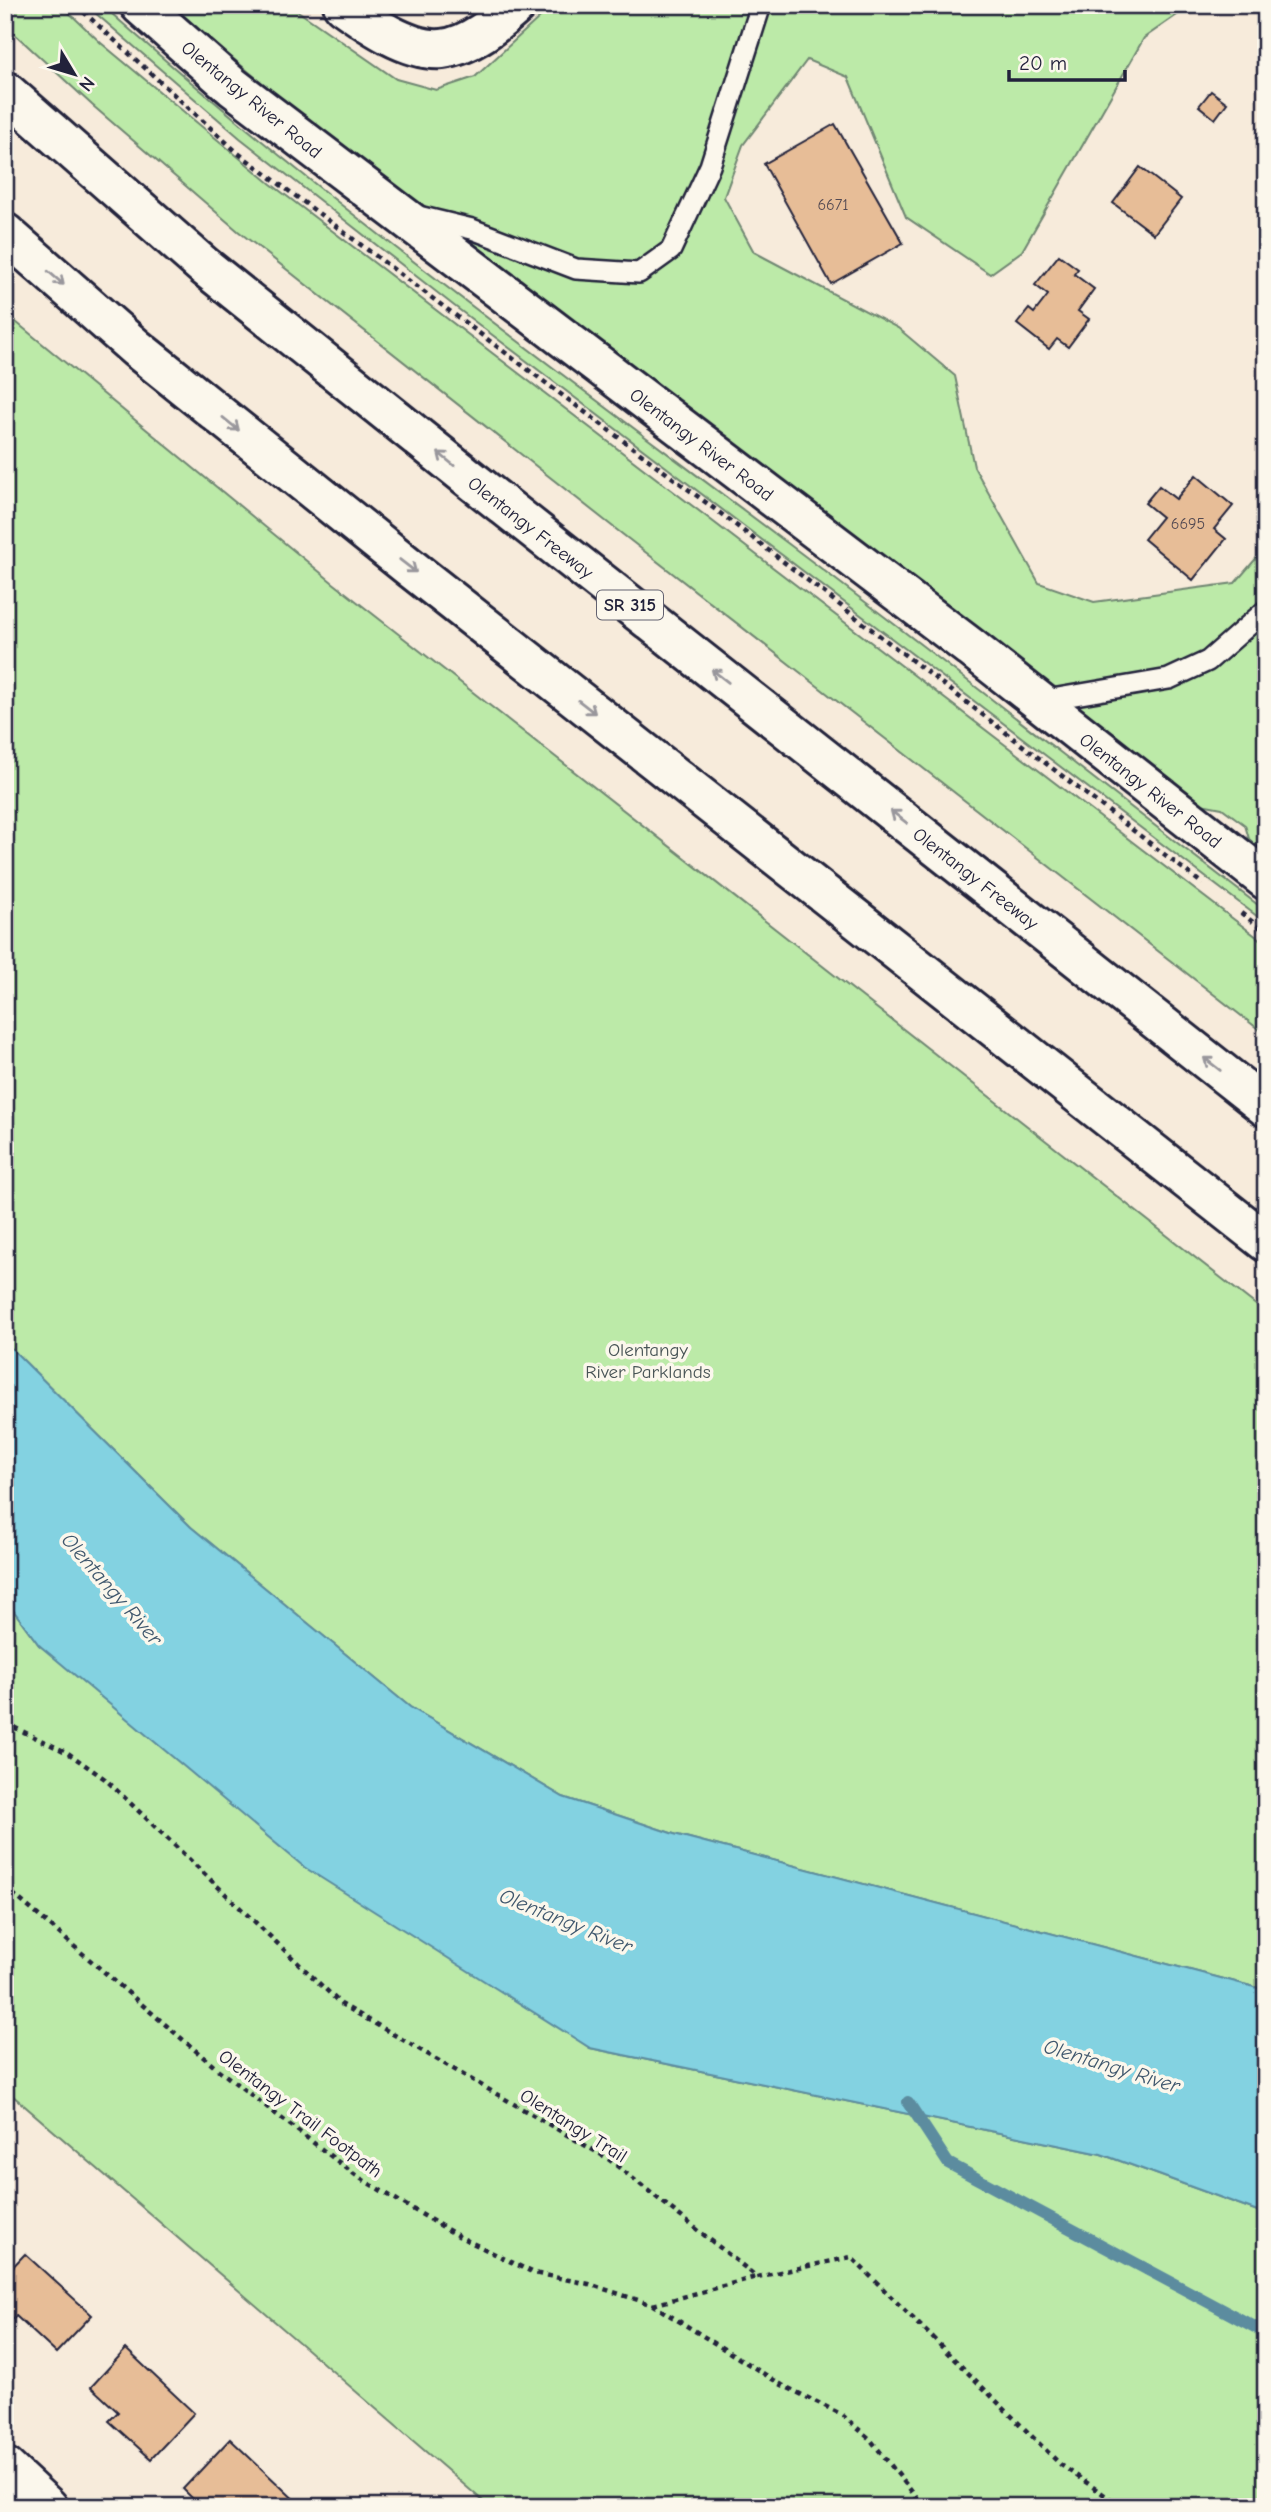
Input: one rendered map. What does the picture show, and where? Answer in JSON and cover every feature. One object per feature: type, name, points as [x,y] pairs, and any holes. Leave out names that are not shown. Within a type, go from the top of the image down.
[{"type":"main road","name":"Olentangy River Road","points":[[140,5],[233,87],[1039,701],[1266,880]]},
{"type":"main road","points":[[343,5],[389,35],[414,45],[441,49],[468,41],[517,5]]},
{"type":"main road","name":"Olentangy Freeway","points":[[5,91],[204,266],[1266,1107]]},
{"type":"main road","points":[[5,233],[158,366],[1266,1242]]},
{"type":"main road","points":[[5,2468],[48,2507]]},
{"type":"lane","points":[[393,210],[472,229],[576,269],[639,273],[671,250],[704,178],[761,5]]},
{"type":"lane","points":[[1039,701],[1169,679],[1208,661],[1266,610]]},
{"type":"path","points":[[76,5],[238,153],[720,513],[1211,890]]},
{"type":"path","points":[[1233,907],[1266,932]]},
{"type":"path","name":"Olentangy Trail","points":[[5,1723],[68,1753],[105,1779],[341,2004],[607,2158],[757,2277]]},
{"type":"path","name":"Olentangy Trail Footpath","points":[[5,1887],[216,2068],[358,2177],[460,2237],[534,2273],[589,2284],[653,2305],[782,2385],[841,2414],[870,2438],[924,2507]]},
{"type":"path","points":[[653,2305],[757,2277],[851,2256],[1061,2465],[1122,2507]]},
{"type":"green space","points":[[5,5],[61,5],[101,43],[271,184],[1266,944],[1266,1035],[238,231],[92,105],[5,25]]},
{"type":"green space","points":[[86,5],[102,5],[269,147],[440,282],[850,590],[1266,911],[1266,923],[453,305],[240,138]]},
{"type":"green space","points":[[169,5],[289,5],[396,79],[436,90],[475,77],[553,5],[1266,5],[1266,8],[1180,13],[1144,38],[1022,251],[990,274],[906,217],[848,77],[807,60],[743,145],[724,197],[754,252],[898,328],[955,376],[974,467],[1039,583],[1094,602],[1235,583],[1266,547],[1266,855],[1249,839],[1245,825],[1222,808],[1201,804],[637,383],[377,179]]},
{"type":"green space","name":"Olentangy River Parklands","points":[[5,313],[332,582],[1266,1313],[1266,1990],[674,1834],[563,1797],[410,1707],[191,1527],[5,1342]]},
{"type":"green space","points":[[5,1599],[39,1645],[590,2048],[1101,2154],[1266,2214],[1266,2507],[490,2507],[5,2089]]},
{"type":"water","name":"Olentangy River","points":[[5,1342],[191,1527],[410,1707],[563,1797],[674,1834],[1266,1990],[1266,2214],[1101,2154],[590,2048],[304,1867],[39,1645],[5,1599]]},
{"type":"building","points":[[1211,91],[1227,103],[1215,119],[1199,106]]},
{"type":"building","points":[[835,124],[903,243],[831,284],[764,164]]},
{"type":"building","points":[[1140,167],[1181,199],[1154,234],[1113,203]]},
{"type":"building","points":[[1059,255],[1078,269],[1074,274],[1094,289],[1078,311],[1089,319],[1068,347],[1057,339],[1049,349],[1017,324],[1029,309],[1034,313],[1048,295],[1035,285]]},
{"type":"building","points":[[1196,475],[1233,506],[1214,529],[1226,539],[1193,580],[1144,539],[1162,517],[1145,503],[1159,486],[1176,499]]},
{"type":"building","points":[[25,2254],[92,2315],[56,2353],[16,2316],[9,2323],[5,2320],[5,2275]]},
{"type":"building","points":[[126,2349],[194,2413],[151,2459],[109,2421],[118,2412],[91,2387]]},
{"type":"building","points":[[230,2439],[301,2506],[201,2507],[183,2489]]},
{"type":"waterway","points":[[908,2102],[948,2163],[1266,2333]]}]
